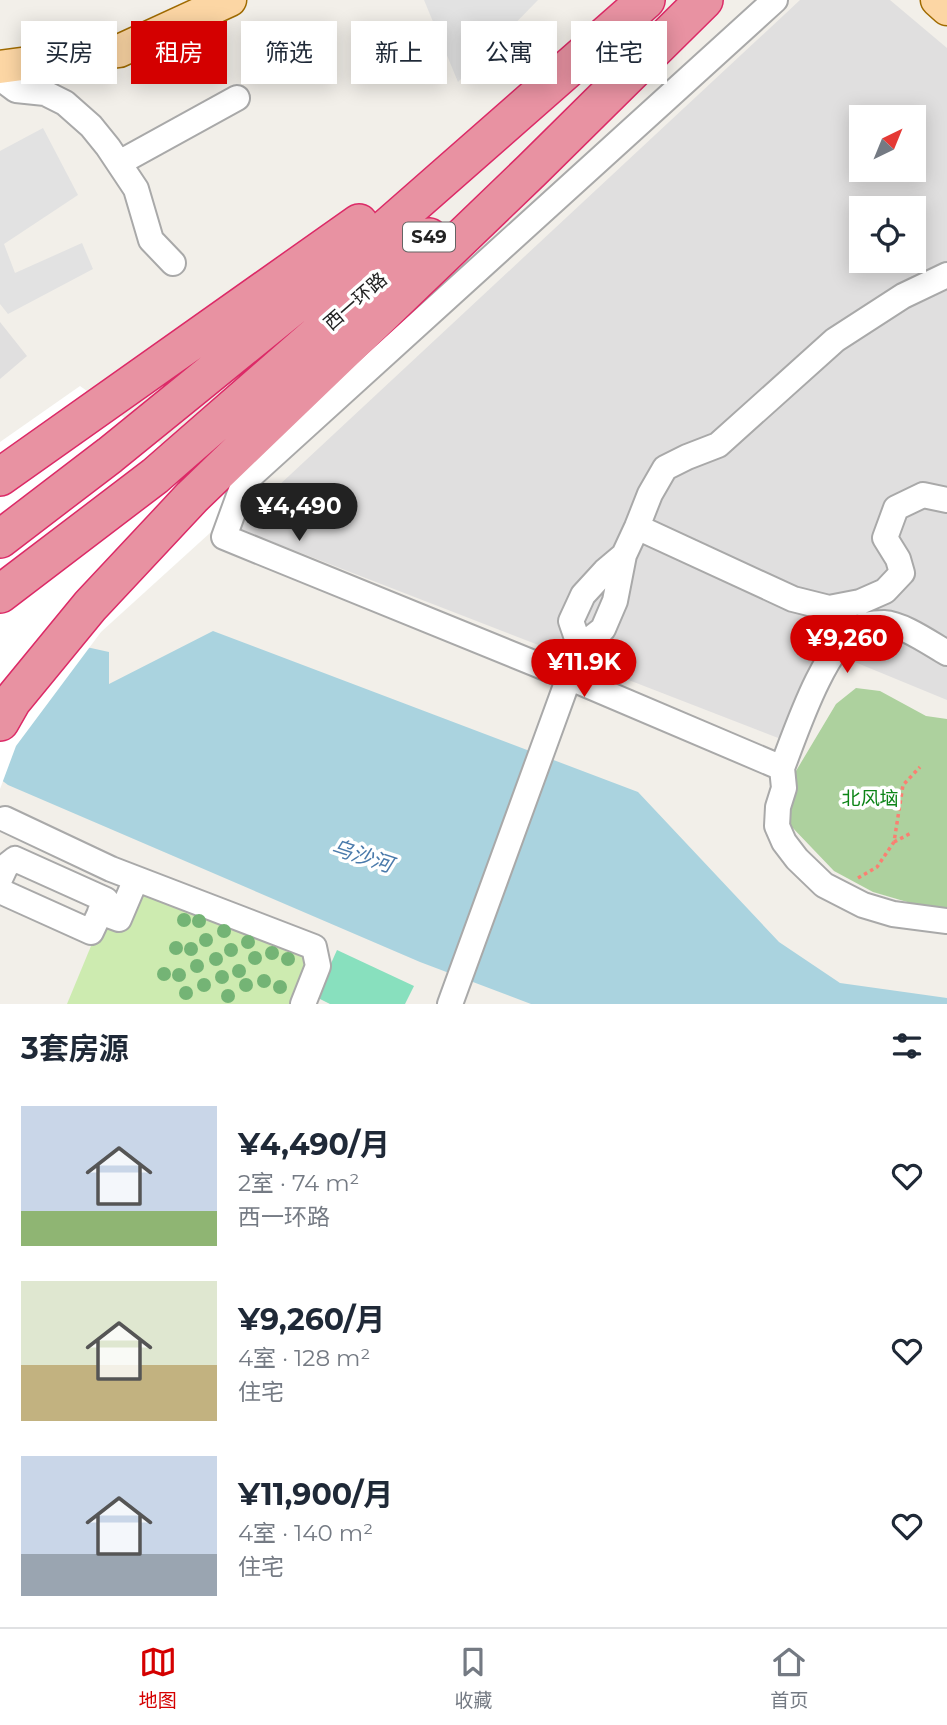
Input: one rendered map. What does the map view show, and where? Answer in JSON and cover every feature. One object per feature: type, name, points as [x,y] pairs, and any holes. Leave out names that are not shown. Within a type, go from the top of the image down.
[{"type":"highway","points":[[0,477],[342,236],[640,0]]},
{"type":"highway","name":"西一环路","points":[[0,540],[110,455],[349,261],[646,0]]},
{"type":"highway","points":[[0,722],[12,701],[90,606],[192,497],[532,170],[703,0]]},
{"type":"highway","name":"西一环路","points":[[0,594],[155,475],[703,0]]},
{"type":"main road","points":[[0,68],[119,51],[230,0]]},
{"type":"main road","points":[[937,0],[947,9]]},
{"type":"street","points":[[775,0],[244,482],[224,537],[568,677],[782,768]]},
{"type":"street","points":[[0,78],[16,90],[46,93],[65,103],[91,126],[136,189],[151,240],[173,263]]},
{"type":"street","points":[[118,163],[237,98]]},
{"type":"street","points":[[450,1004],[580,647],[571,621],[583,595],[624,555],[650,494],[665,468],[718,446],[835,340],[903,296],[947,275]]},
{"type":"street","points":[[638,527],[793,599],[829,608],[860,603],[885,591],[902,573],[898,559],[885,538],[896,508],[923,495],[947,500]]},
{"type":"street","points":[[947,653],[919,636],[887,623],[859,626],[839,643],[817,683],[782,768],[785,788],[778,807],[777,826],[784,842],[797,859],[824,885],[863,905],[894,914],[947,921]]},
{"type":"street","points":[[5,819],[111,869],[314,947],[318,966],[303,1004]]},
{"type":"street","points":[[0,879],[6,866],[15,859],[106,900],[91,932],[0,891]]},
{"type":"street","points":[[100,912],[119,919],[136,879]]},
{"type":"path","points":[[835,891],[877,867],[894,842],[903,785],[920,767]]},
{"type":"path","points":[[894,842],[911,833]]},
{"type":"shaded area","points":[[424,0],[538,0],[518,21],[461,21],[461,79],[458,82],[447,55],[447,21],[433,21]]},
{"type":"shaded area","points":[[800,0],[890,0],[947,48],[947,700],[845,658],[799,746],[234,527]]},
{"type":"shaded area","points":[[43,128],[78,195],[4,244],[15,273],[82,243],[93,269],[8,314],[0,304],[0,151]]},
{"type":"shaded area","points":[[0,322],[27,356],[0,379]]},
{"type":"green space","name":"北风垴","points":[[856,688],[880,691],[926,716],[947,719],[947,911],[938,911],[873,892],[834,871],[790,825],[793,776],[836,704]]},
{"type":"green space","points":[[135,885],[310,959],[291,1004],[67,1004],[103,917]]},
{"type":"green space","points":[[337,950],[414,986],[405,1004],[330,1004],[316,997]]},
{"type":"water","name":"乌沙河","points":[[0,628],[109,652],[109,684],[213,631],[638,792],[779,942],[840,983],[947,998],[947,1004],[531,1004],[420,962],[8,785],[0,779]]},
{"type":"pier","points":[[80,386],[243,503],[101,632],[16,746],[0,789],[0,442]]}]
